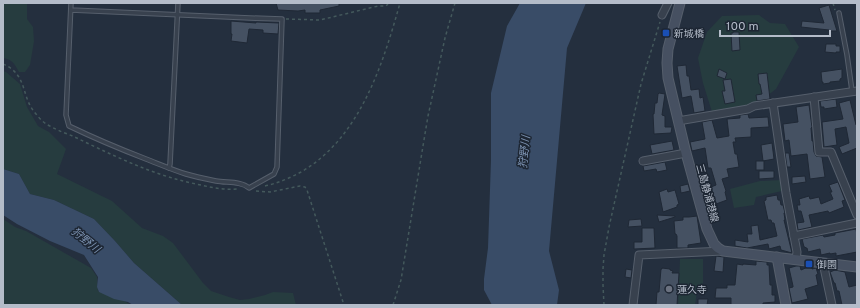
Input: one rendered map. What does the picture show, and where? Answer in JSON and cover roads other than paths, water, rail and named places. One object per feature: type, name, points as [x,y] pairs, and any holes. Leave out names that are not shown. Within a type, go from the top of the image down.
[{"type":"main road","name":"三島静浦港線","points":[[680,3],[668,49],[668,78],[686,153],[707,229],[714,244],[723,251]]},
{"type":"main road","points":[[723,251],[857,267]]},
{"type":"main road","points":[[777,257],[786,305]]},
{"type":"street","points":[[662,15],[668,3]]},
{"type":"street","points":[[678,121],[748,109],[754,106],[855,91]]},
{"type":"street","points":[[814,97],[819,152],[831,152],[857,215]]},
{"type":"street","points":[[773,103],[786,194],[797,252],[796,259]]},
{"type":"street","points":[[643,161],[686,153]]},
{"type":"street","points":[[794,236],[857,223]]},
{"type":"street","points":[[633,305],[639,255],[723,251]]},
{"type":"street","points":[[823,263],[832,305]]},
{"type":"lane","points":[[71,3],[66,115],[68,124],[92,137],[186,174],[212,180],[236,183],[249,188],[274,174],[277,167],[282,19],[71,10]]},
{"type":"lane","points":[[169,168],[178,3]]},
{"type":"lane","points":[[839,13],[855,91]]},
{"type":"water","name":"狩野川","points":[[520,3],[586,3],[567,48],[549,251],[559,290],[557,305],[492,305],[484,290],[488,248],[491,160],[491,93],[507,26]]},
{"type":"water","name":"狩野川","points":[[3,169],[19,174],[30,194],[54,200],[94,219],[134,263],[182,305],[133,305],[99,292],[97,287],[98,277],[84,255],[50,241],[3,215]]},
{"type":"place","name":"新城橋","points":[[666,33]]},
{"type":"place","name":"御園","points":[[809,264]]},
{"type":"place","name":"蓮久寺","points":[[669,289]]}]
